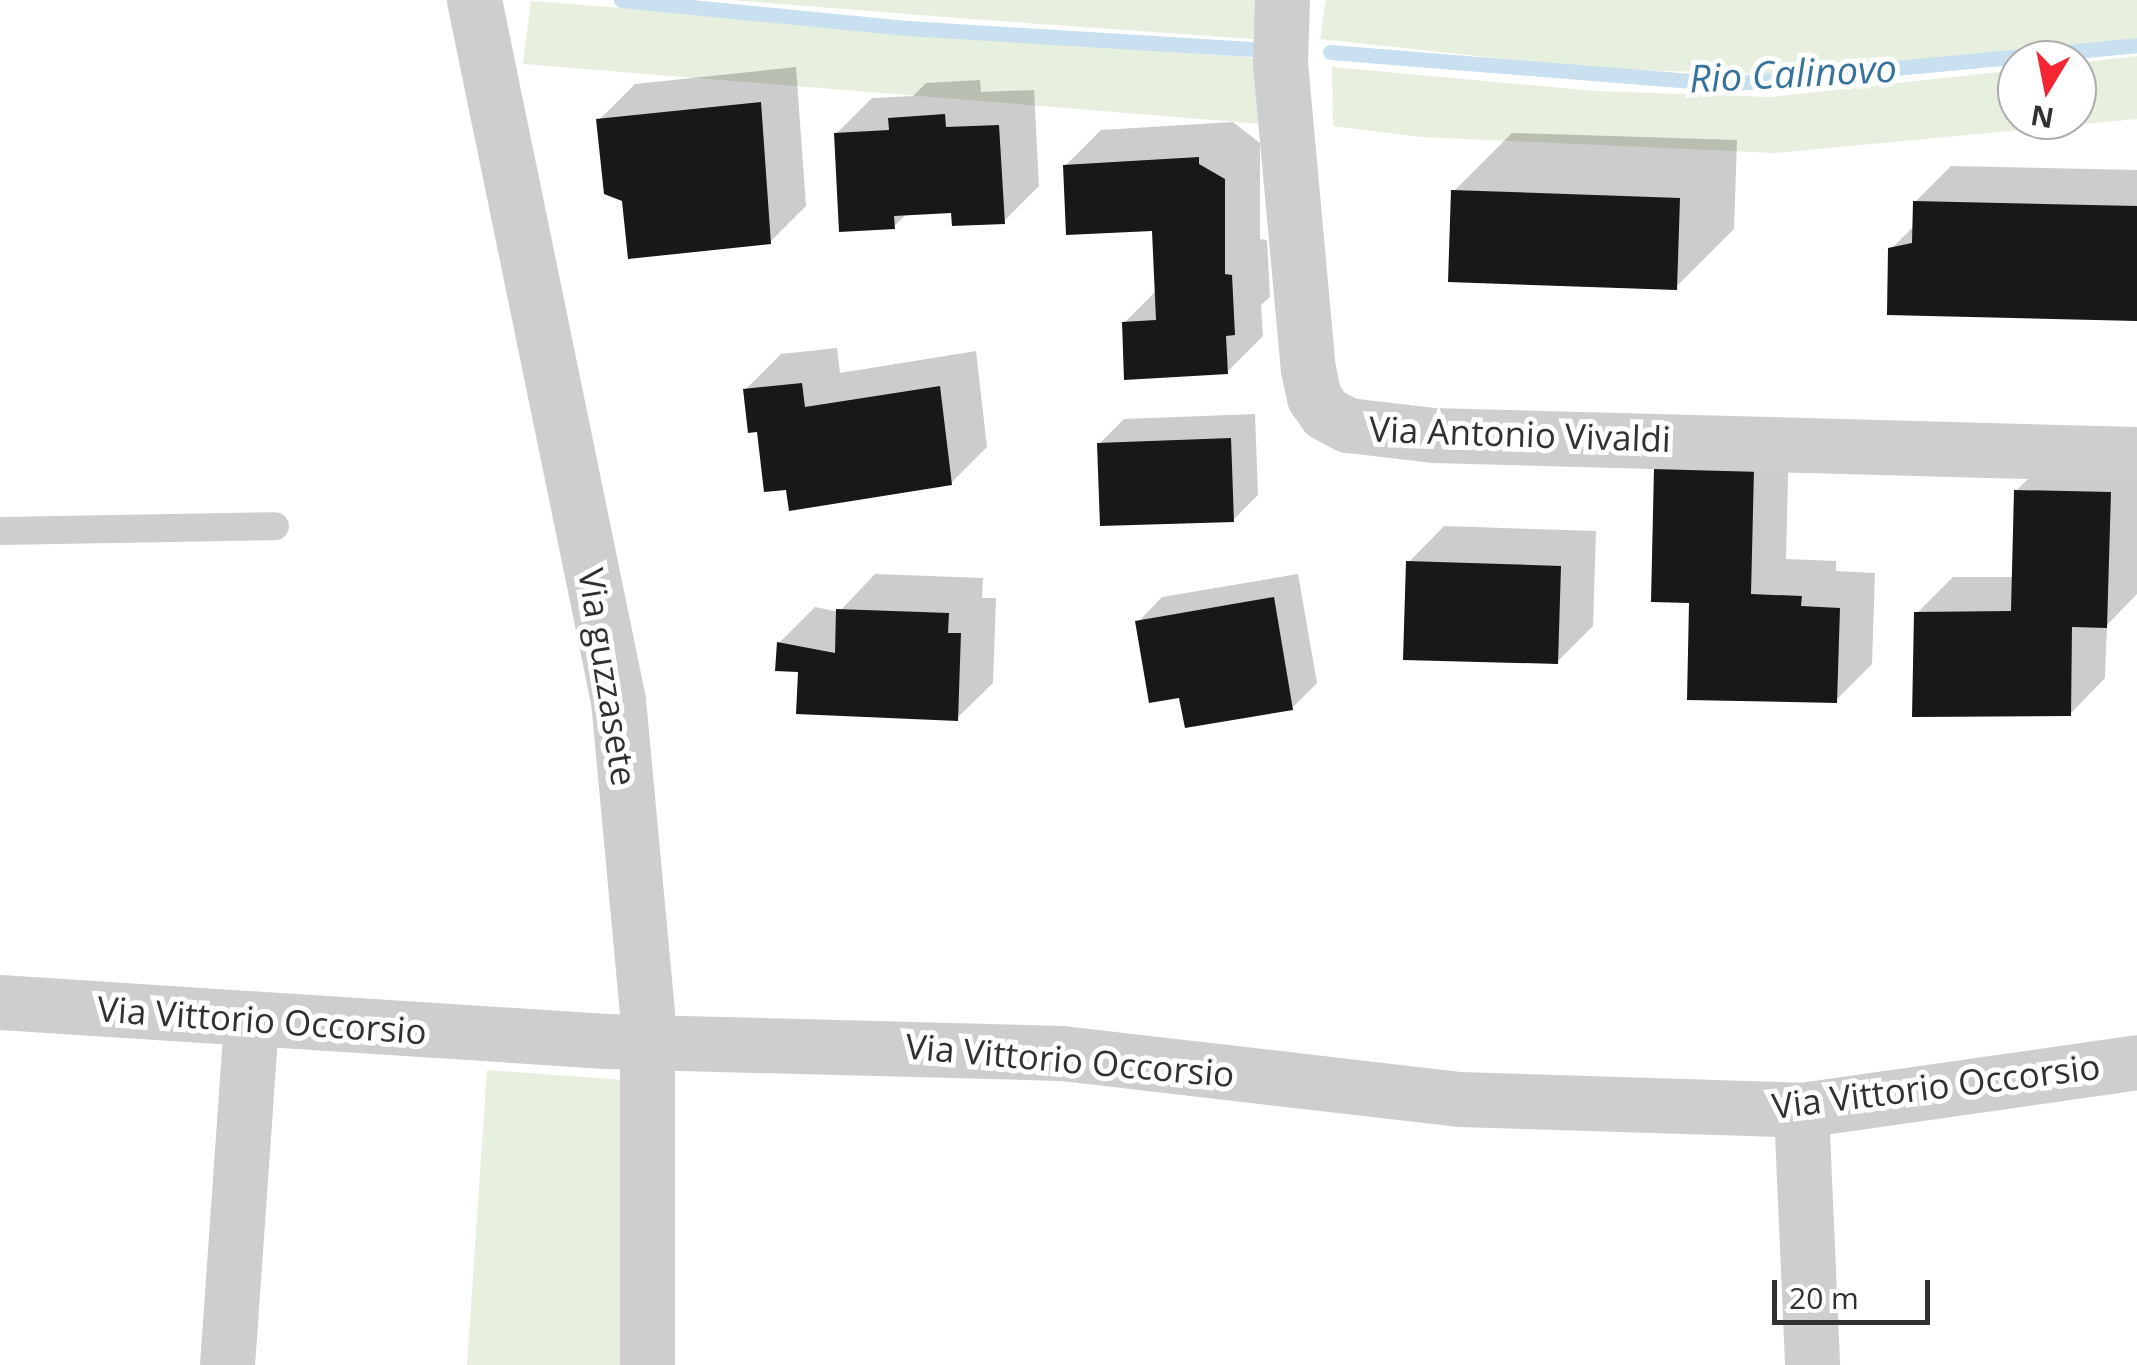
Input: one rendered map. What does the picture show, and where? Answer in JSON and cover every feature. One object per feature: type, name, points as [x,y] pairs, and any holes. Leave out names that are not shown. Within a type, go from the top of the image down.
[{"type":"street","name":"Via guzzasete","points":[[474,0],[618,700],[648,1040],[647,1365]]},
{"type":"street","name":"Via Antonio Vivaldi","points":[[1282,0],[1280,62],[1308,369],[1314,397],[1325,414],[1348,426],[1433,435],[2137,454]]},
{"type":"street","name":"Via Vittorio Occorsio","points":[[0,1002],[250,1022],[1062,1053],[1459,1099],[1801,1110],[2137,1062]]},
{"type":"street","points":[[227,1365],[250,1022]]},
{"type":"street","points":[[1801,1110],[1812,1365]]},
{"type":"lane","points":[[0,531],[274,526]]},
{"type":"green space","points":[[731,0],[1267,0],[1267,40],[971,19]]},
{"type":"green space","points":[[1326,0],[2137,0],[2137,40],[2097,44],[2097,40],[1997,40],[1997,53],[1772,74],[1597,69],[1320,39]]},
{"type":"green space","points":[[531,1],[1269,59],[1276,125],[523,64]]},
{"type":"green space","points":[[2137,56],[2137,119],[2097,123],[2097,61]]},
{"type":"green space","points":[[1332,67],[1596,91],[1771,97],[1997,72],[1997,132],[1775,153],[1422,137],[1333,126]]},
{"type":"green space","points":[[487,1070],[623,1080],[632,1365],[467,1365]]},
{"type":"building","points":[[761,102],[771,244],[628,259],[622,201],[604,194],[596,119]]},
{"type":"building","points":[[945,114],[946,127],[999,125],[1005,224],[952,226],[951,213],[894,216],[895,229],[839,232],[834,133],[889,130],[888,118]]},
{"type":"building","points":[[1199,157],[1199,164],[1225,179],[1225,274],[1232,275],[1235,335],[1226,336],[1228,374],[1124,380],[1122,322],[1156,320],[1152,231],[1066,235],[1063,165]]},
{"type":"building","points":[[1451,190],[1680,198],[1677,290],[1448,282]]},
{"type":"building","points":[[1913,201],[2137,206],[2137,321],[1887,315],[1888,248],[1912,243]]},
{"type":"building","points":[[802,383],[805,407],[940,386],[952,485],[789,511],[786,490],[764,492],[757,432],[748,433],[743,389]]},
{"type":"building","points":[[1231,438],[1234,522],[1100,526],[1097,443]]},
{"type":"building","points":[[1654,468],[1754,469],[1751,594],[1802,596],[1801,606],[1840,608],[1837,703],[1687,700],[1689,603],[1651,602]]},
{"type":"building","points":[[2014,490],[2111,492],[2107,628],[2072,627],[2071,716],[1912,717],[1914,612],[2011,611]]},
{"type":"building","points":[[1406,561],[1561,566],[1558,664],[1403,660]]},
{"type":"building","points":[[1274,597],[1293,710],[1185,728],[1179,698],[1149,703],[1135,621]]},
{"type":"building","points":[[836,609],[949,613],[948,633],[961,633],[958,721],[796,714],[798,672],[775,671],[777,642],[835,653]]},
{"type":"waterway","name":"Rio Calinovo","points":[[621,0],[907,28],[1268,50]]},
{"type":"waterway","name":"Rio Calinovo","points":[[1330,52],[1726,84],[2137,45]]}]
